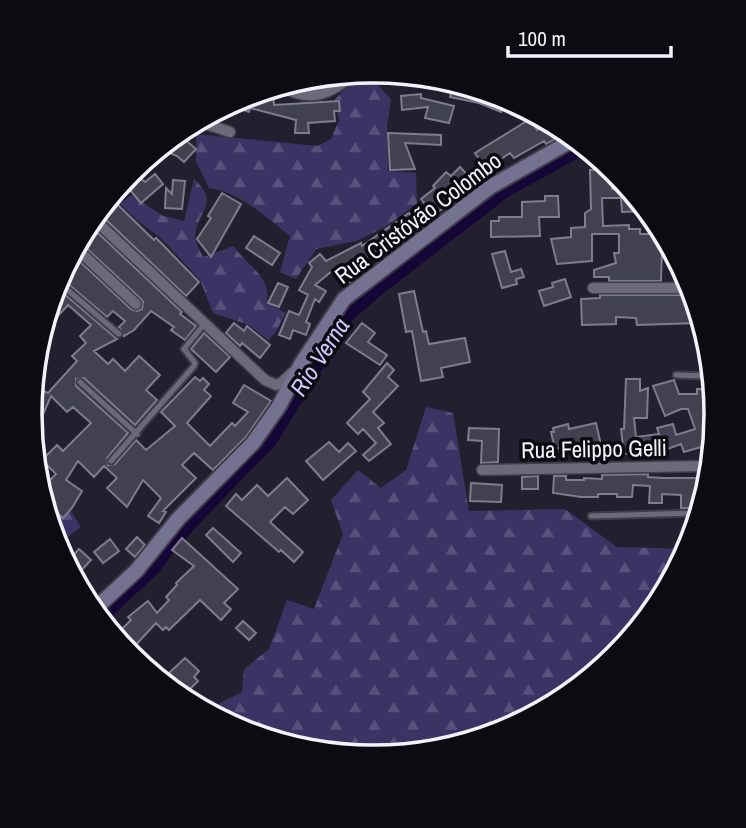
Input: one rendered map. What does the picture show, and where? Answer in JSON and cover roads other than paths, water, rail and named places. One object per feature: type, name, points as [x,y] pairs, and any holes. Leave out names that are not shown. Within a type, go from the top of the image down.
[{"type":"main road","name":"Rua Cristóvão Colombo","points":[[101,603],[136,571],[178,519],[253,443],[279,406],[301,365],[344,299],[490,187],[565,144]]},
{"type":"street","points":[[295,92],[304,96],[324,94],[342,85]]},
{"type":"street","points":[[211,126],[230,132]]},
{"type":"street","points":[[101,226],[270,384],[281,383],[301,365]]},
{"type":"street","points":[[83,254],[136,304]]},
{"type":"street","points":[[593,288],[679,288]]},
{"type":"street","name":"Rua Felippo Gelli","points":[[482,470],[700,466]]},
{"type":"lane","points":[[66,289],[119,334]]},
{"type":"lane","points":[[111,461],[194,366],[184,349],[205,323]]},
{"type":"lane","points":[[676,375],[701,376]]},
{"type":"lane","points":[[80,382],[137,434]]},
{"type":"lane","points":[[591,516],[688,513]]},
{"type":"waterway","name":"Rio Verna","points":[[105,609],[151,567],[166,546],[268,439],[345,314],[503,189],[574,150]]}]
